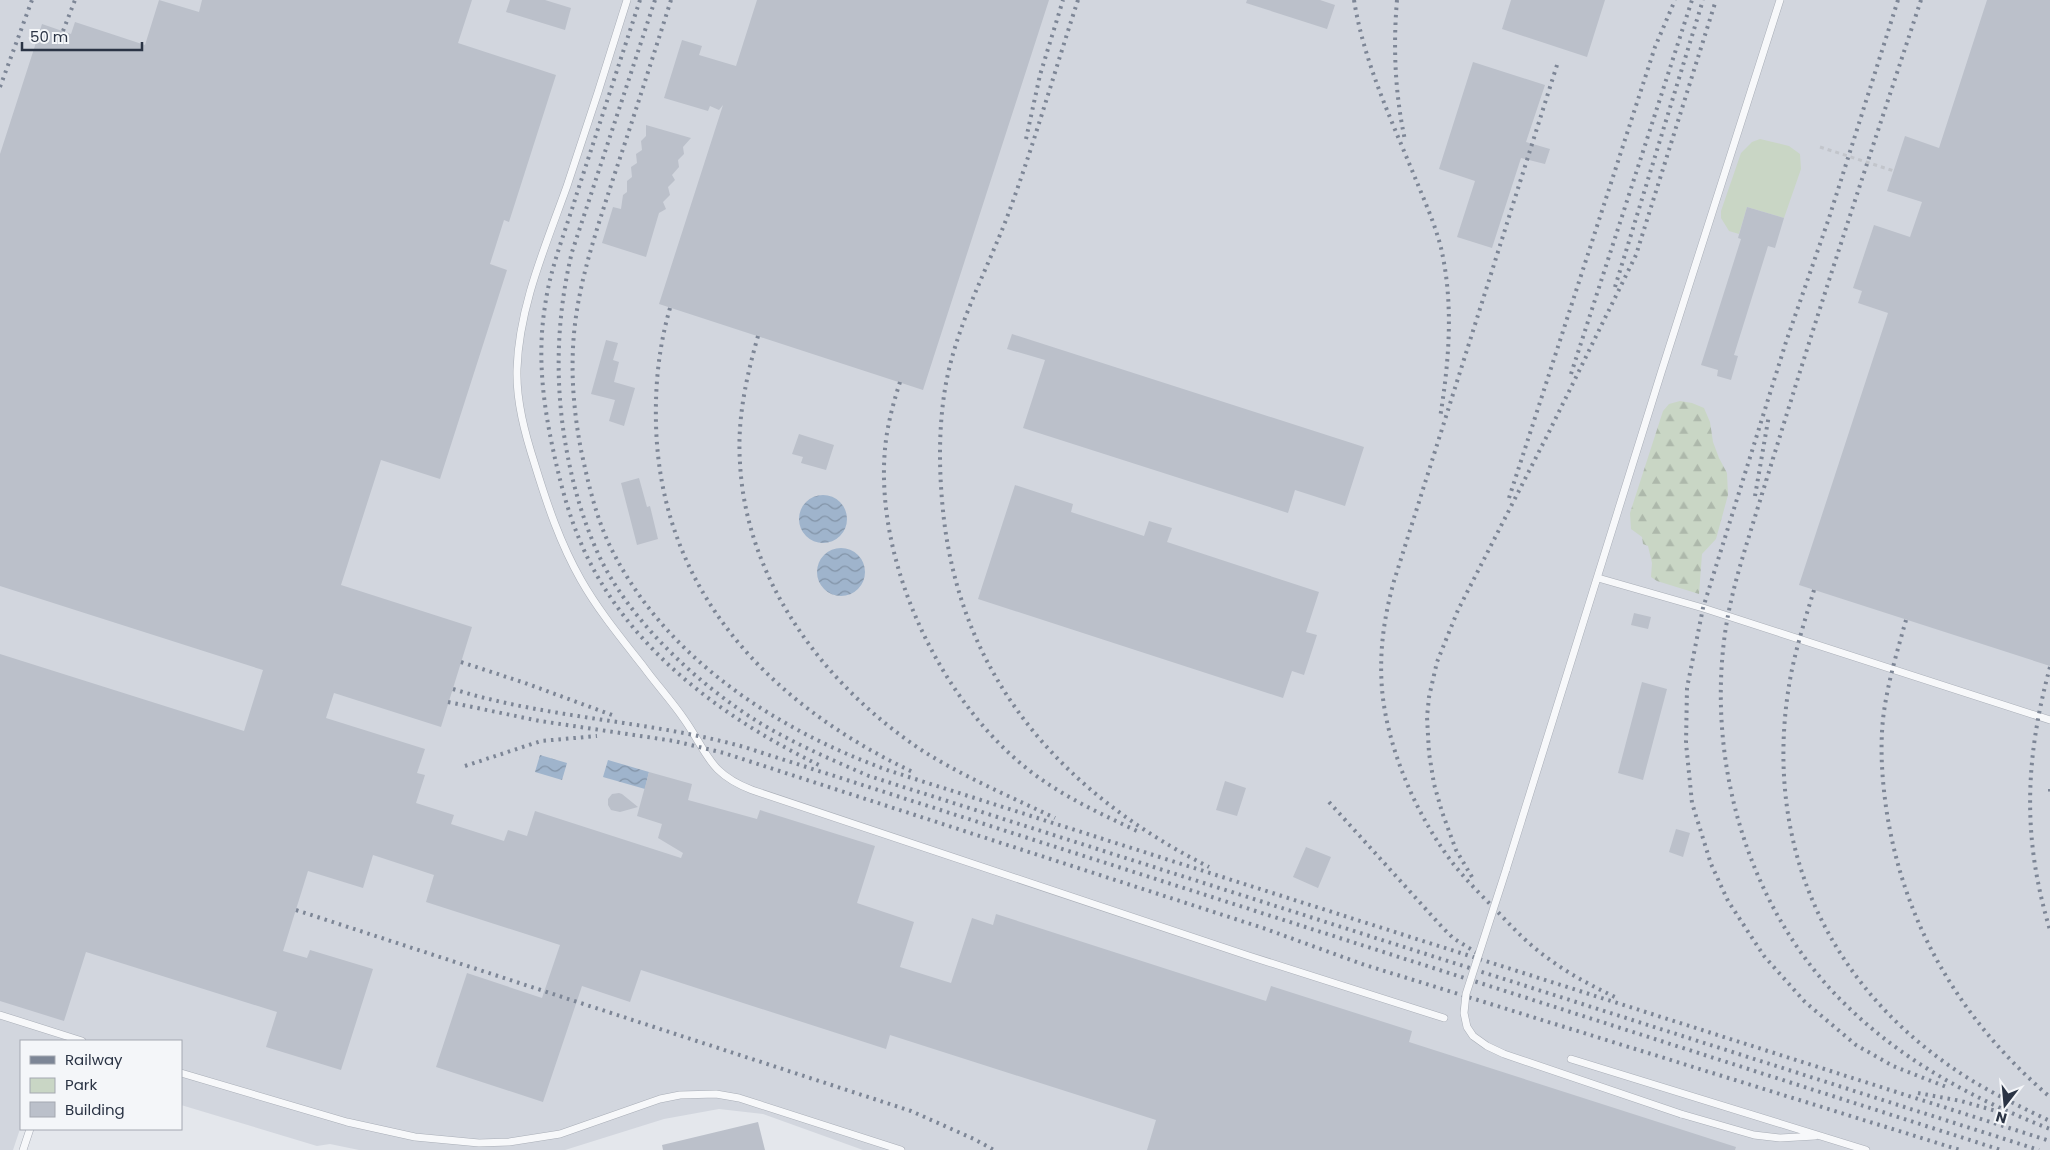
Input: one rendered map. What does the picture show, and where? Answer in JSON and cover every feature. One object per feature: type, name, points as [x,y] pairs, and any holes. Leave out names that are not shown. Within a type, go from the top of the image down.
[{"type":"lane","points":[[628,0],[525,309],[518,351],[518,395],[529,447],[548,507],[558,535],[580,578],[606,618],[683,718],[716,769],[725,777],[752,790],[1248,956],[1444,1018]]},
{"type":"lane","points":[[1780,0],[1468,986],[1464,1005],[1467,1027],[1473,1036],[1504,1054],[1681,1114],[1754,1136],[1780,1138],[1820,1136]]},
{"type":"lane","points":[[1598,578],[1703,608],[2050,720]]},
{"type":"lane","points":[[0,1015],[79,1040]]},
{"type":"lane","points":[[1571,1059],[1866,1150]]},
{"type":"lane","points":[[182,1072],[348,1122],[422,1138],[479,1143],[534,1139],[560,1134],[660,1100],[698,1093],[739,1098],[901,1150]]},
{"type":"lane","points":[[23,1150],[30,1130]]},
{"type":"path","points":[[1820,147],[1894,170]]},
{"type":"shaded area","points":[[0,0],[2050,0],[2050,1150],[863,1150],[763,1114],[719,1109],[664,1119],[565,1150],[359,1150],[330,1144],[317,1146],[182,1105],[182,1040],[20,1040],[20,1129],[13,1150],[0,1150]]},
{"type":"green space","points":[[1760,139],[1789,146],[1800,154],[1801,169],[1784,218],[1747,207],[1739,234],[1729,231],[1721,218],[1721,211],[1741,153],[1752,142]]},
{"type":"green space","points":[[1680,401],[1704,408],[1710,422],[1713,442],[1727,473],[1728,495],[1716,539],[1702,554],[1699,594],[1657,581],[1651,577],[1652,563],[1648,546],[1643,544],[1642,537],[1631,529],[1630,513],[1663,411],[1669,404]]},
{"type":"water","points":[[818,495],[828,495],[840,502],[847,514],[847,524],[840,536],[828,543],[818,543],[810,539],[803,532],[799,524],[799,514],[803,506],[810,499]]},
{"type":"water","points":[[836,548],[846,548],[858,555],[865,567],[865,577],[858,589],[846,596],[836,596],[828,592],[821,585],[817,577],[817,567],[821,559],[828,552]]},
{"type":"water","points":[[540,755],[567,763],[562,780],[535,772]]},
{"type":"water","points":[[608,760],[649,772],[645,789],[603,777]]},
{"type":"building","points":[[159,0],[199,12],[202,0],[472,0],[458,43],[556,75],[509,222],[504,220],[490,264],[507,270],[440,479],[381,460],[341,585],[472,627],[441,727],[334,693],[326,718],[425,749],[417,773],[425,775],[416,803],[454,815],[451,824],[504,841],[508,830],[527,836],[535,811],[681,858],[683,853],[658,838],[662,824],[637,816],[649,772],[692,784],[688,800],[757,819],[760,810],[875,846],[857,903],[914,922],[900,967],[951,983],[972,918],[993,925],[996,914],[1266,1001],[1271,986],[1412,1031],[1409,1042],[1736,1147],[1735,1150],[1147,1150],[1156,1120],[890,1035],[886,1049],[641,970],[630,1002],[582,986],[543,1102],[436,1067],[467,973],[542,998],[560,945],[426,902],[434,875],[373,855],[363,888],[308,871],[283,951],[307,958],[310,950],[373,969],[341,1070],[266,1047],[277,1012],[86,952],[64,1021],[0,1001],[0,654],[244,731],[263,670],[0,586],[0,154],[42,24],[71,34],[75,22],[145,45]]},
{"type":"building","points":[[510,0],[545,0],[571,8],[565,30],[506,12]]},
{"type":"building","points":[[757,0],[1049,0],[923,390],[659,304],[723,105],[719,110],[710,106],[708,111],[664,98],[682,40],[702,46],[699,55],[736,66]]},
{"type":"building","points":[[1247,0],[1320,0],[1335,5],[1327,29],[1246,3]]},
{"type":"building","points":[[1511,0],[1605,0],[1587,57],[1502,29]]},
{"type":"building","points":[[1987,0],[2050,0],[2050,666],[1799,585],[1888,313],[1858,303],[1862,291],[1853,288],[1874,225],[1910,237],[1922,202],[1887,191],[1905,136],[1939,148]]},
{"type":"building","points":[[1473,62],[1545,85],[1526,142],[1550,149],[1545,164],[1521,158],[1492,248],[1457,237],[1475,181],[1439,169]]},
{"type":"building","points":[[646,125],[691,138],[683,147],[684,154],[678,160],[679,167],[672,175],[675,180],[668,187],[670,195],[663,202],[666,209],[659,213],[646,257],[602,243],[613,207],[621,209],[623,195],[627,192],[627,181],[632,177],[631,167],[637,163],[636,154],[642,150],[641,141],[646,136]]},
{"type":"building","points":[[1747,207],[1784,218],[1775,248],[1768,246],[1734,355],[1738,356],[1731,380],[1717,376],[1718,370],[1701,365],[1741,239],[1738,238]]},
{"type":"building","points":[[1012,334],[1364,447],[1345,506],[1295,490],[1288,513],[1023,428],[1045,360],[1007,349]]},
{"type":"building","points":[[606,340],[618,343],[613,360],[619,362],[614,382],[635,388],[624,426],[609,421],[615,400],[591,394]]},
{"type":"building","points":[[799,434],[834,445],[826,470],[801,463],[803,457],[792,454]]},
{"type":"building","points":[[639,478],[647,507],[650,506],[658,539],[637,545],[621,483]]},
{"type":"building","points":[[1015,485],[1073,504],[1071,512],[1144,536],[1149,521],[1172,528],[1167,542],[1319,592],[1306,632],[1317,635],[1304,675],[1292,671],[1283,698],[978,599]]},
{"type":"building","points":[[1634,613],[1651,617],[1648,629],[1631,625]]},
{"type":"building","points":[[1642,682],[1667,689],[1643,780],[1618,773]]},
{"type":"building","points":[[1225,781],[1246,788],[1237,816],[1216,810]]},
{"type":"building","points":[[619,793],[638,807],[620,812],[611,810],[608,805],[608,799],[612,794]]},
{"type":"building","points":[[1676,829],[1690,833],[1683,857],[1669,852]]},
{"type":"building","points":[[1306,847],[1331,857],[1318,888],[1293,877]]},
{"type":"building","points":[[758,1122],[765,1150],[663,1150],[662,1145]]},
{"type":"railway","points":[[0,87],[32,0]]},
{"type":"railway","points":[[63,31],[75,0]]},
{"type":"railway","points":[[640,0],[559,249],[547,292],[541,343],[541,362],[544,398],[556,464],[574,526],[597,575],[620,611],[647,643],[678,673],[746,725],[821,766]]},
{"type":"railway","points":[[655,0],[572,252],[561,318],[559,384],[568,459],[575,490],[596,549],[625,600],[644,624],[712,689],[773,731],[869,776],[2039,1150]]},
{"type":"railway","points":[[671,0],[586,269],[573,340],[574,403],[589,486],[609,544],[632,585],[660,621],[692,655],[727,684],[765,711],[806,734],[847,754],[890,771],[2050,1141]]},
{"type":"railway","points":[[1026,139],[1040,75],[1063,0]]},
{"type":"railway","points":[[1078,0],[1016,193],[963,324],[950,367],[945,389],[940,438],[940,471],[944,520],[955,579],[974,633],[999,682],[1030,728],[1068,769],[1110,805],[1157,838],[1209,867]]},
{"type":"railway","points":[[1354,0],[1372,69],[1388,114],[1430,213],[1441,248],[1448,290],[1449,333],[1446,376],[1440,418]]},
{"type":"railway","points":[[1397,0],[1396,70],[1405,140]]},
{"type":"railway","points":[[1509,498],[1655,47],[1675,0]]},
{"type":"railway","points":[[1571,374],[1692,0]]},
{"type":"railway","points":[[1615,287],[1703,0]]},
{"type":"railway","points":[[1472,877],[1456,850],[1434,784],[1429,753],[1427,717],[1429,697],[1437,662],[1458,610],[1549,432],[1636,255],[1716,0]]},
{"type":"railway","points":[[1898,0],[1829,218],[1786,342],[1703,608],[1687,688],[1686,743],[1692,803],[1711,864],[1728,901],[1764,956],[1805,1002],[1856,1045],[1893,1066],[1949,1088]]},
{"type":"railway","points":[[1921,0],[1856,197],[1736,579],[1724,641],[1721,691],[1723,741],[1731,790],[1744,839],[1763,886],[1786,930],[1815,971],[1849,1008],[1871,1028],[1918,1063],[1995,1106],[2050,1129]]},
{"type":"railway","points":[[1557,65],[1394,581],[1383,635],[1382,689],[1390,735],[1406,782],[1429,827],[1455,866],[1515,930],[1535,948],[1573,975],[1615,997]]},
{"type":"railway","points":[[670,308],[660,351],[656,394],[656,424],[662,484],[678,539],[701,590],[733,636],[770,677],[814,713],[862,745],[915,773]]},
{"type":"railway","points":[[758,336],[746,383],[741,415],[740,463],[746,507],[757,549],[775,590],[797,628],[824,663],[854,696],[923,751],[988,786],[1055,818]]},
{"type":"railway","points":[[900,382],[887,432],[884,491],[890,534],[901,578],[917,620],[937,661],[962,699],[989,733],[1019,762],[1061,792],[1137,831]]},
{"type":"railway","points":[[1755,496],[1769,415]]},
{"type":"railway","points":[[1814,590],[1790,679],[1783,752],[1787,810],[1800,865],[1820,917],[1848,965],[1884,1009],[1926,1049],[1976,1083],[2050,1121]]},
{"type":"railway","points":[[1906,620],[1887,694],[1882,730],[1886,807],[1894,850],[1906,891],[1922,930],[1941,967],[1963,1003],[2018,1068],[2050,1097]]},
{"type":"railway","points":[[461,662],[612,715]]},
{"type":"railway","points":[[2050,667],[2036,734],[2030,798],[2031,831],[2035,863],[2050,930]]},
{"type":"railway","points":[[453,689],[525,707],[671,731],[744,747],[2001,1150]]},
{"type":"railway","points":[[448,702],[540,721],[674,741],[724,753],[1263,928],[1362,964],[1960,1150]]},
{"type":"railway","points":[[465,766],[541,741],[597,736]]},
{"type":"railway","points":[[2050,789],[2050,795]]},
{"type":"railway","points":[[1329,802],[1442,927],[1453,938],[1477,953]]},
{"type":"railway","points":[[296,910],[911,1111],[994,1150]]},
{"type":"railway","points":[[1918,1093],[1961,1101],[1996,1111]]}]
